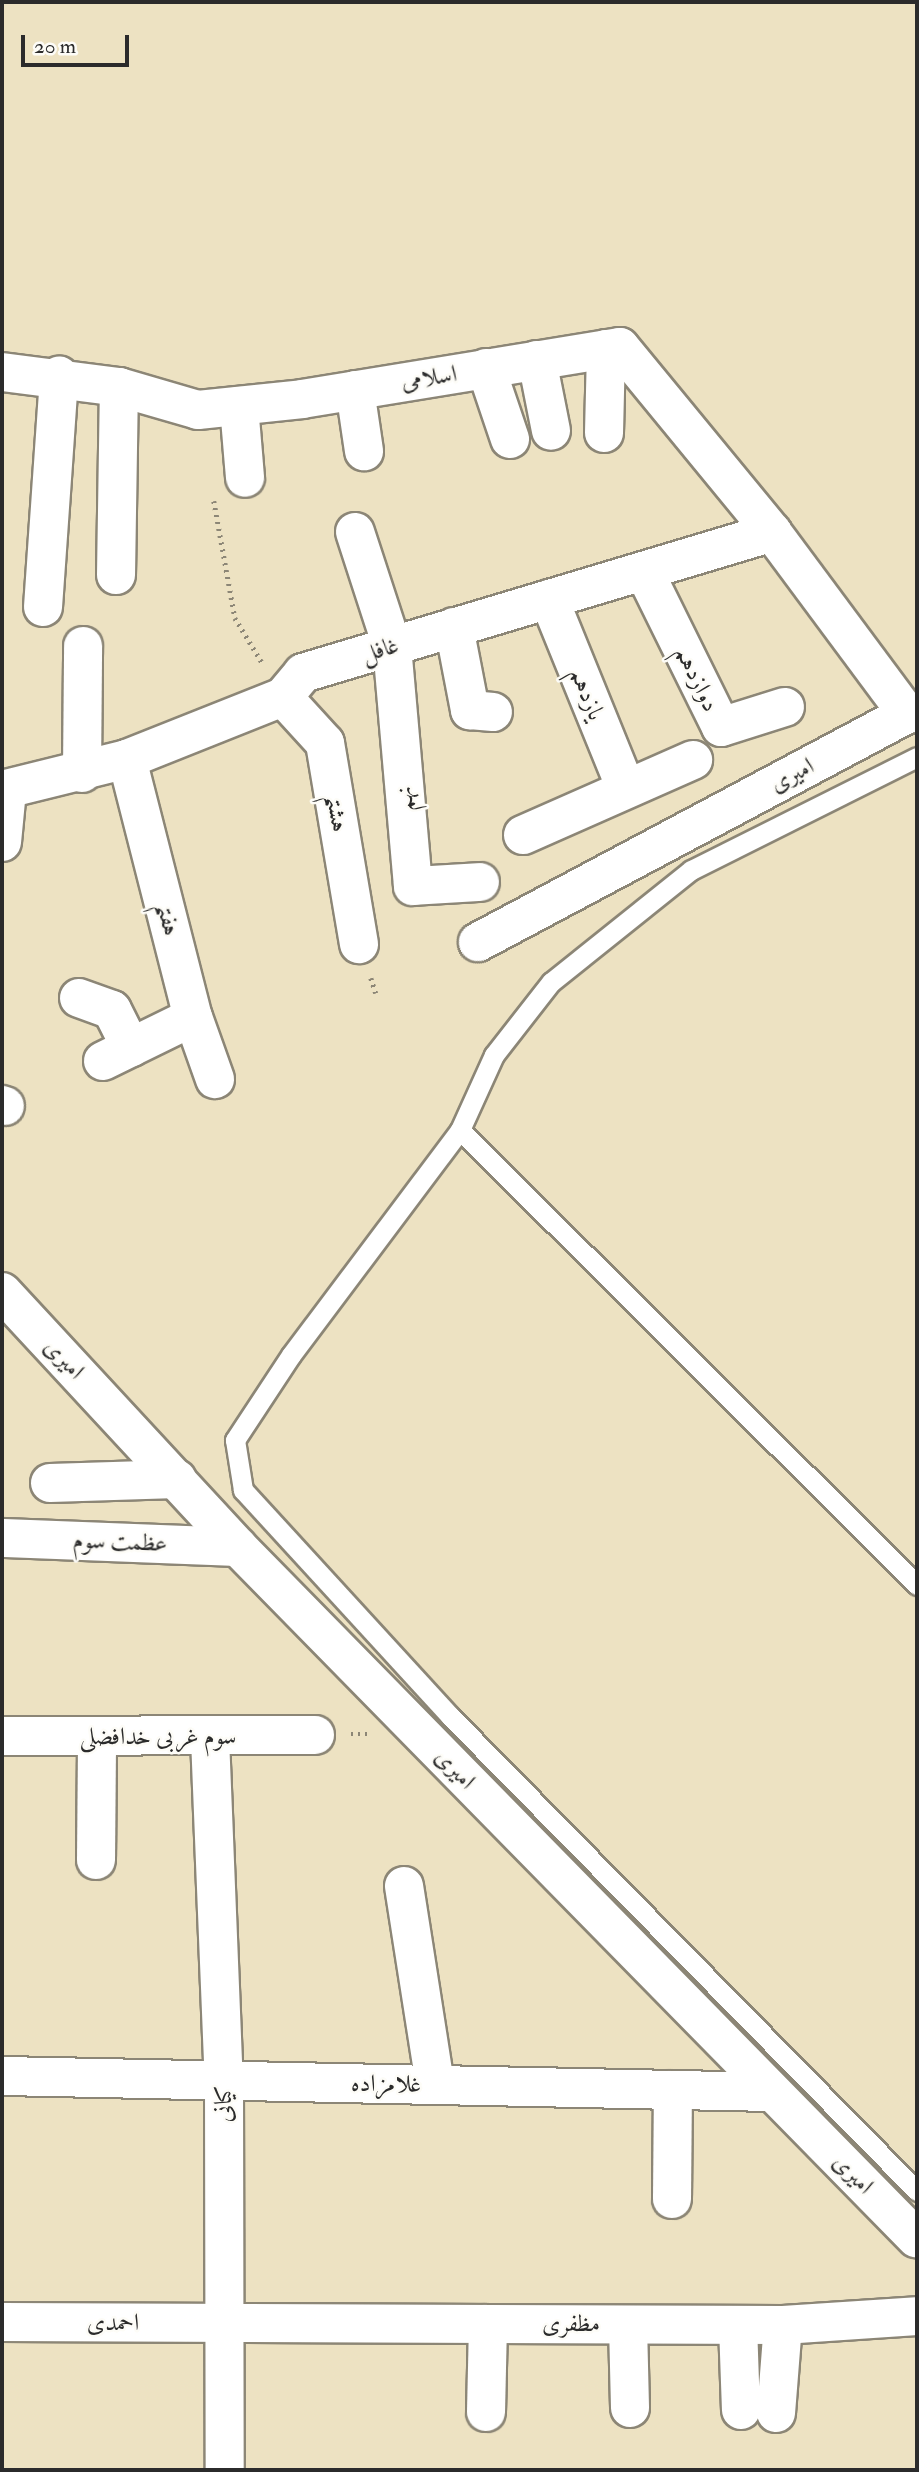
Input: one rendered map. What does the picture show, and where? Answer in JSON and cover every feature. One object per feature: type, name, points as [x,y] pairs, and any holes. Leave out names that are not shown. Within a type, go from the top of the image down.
[{"type":"street","points":[[604,433],[606,349],[620,347],[772,532]]},
{"type":"street","name":"اسلامی","points":[[2,372],[59,376],[118,387],[198,411],[355,390],[606,349]]},
{"type":"street","points":[[537,360],[551,431]]},
{"type":"street","points":[[486,368],[510,439]]},
{"type":"street","points":[[43,607],[59,376]]},
{"type":"street","points":[[116,575],[118,387]]},
{"type":"street","points":[[355,390],[364,451]]},
{"type":"street","points":[[228,483],[239,406]]},
{"type":"street","points":[[355,532],[392,646]]},
{"type":"street","name":"غافل","points":[[4,790],[82,773],[127,758],[283,697],[303,673],[772,532]]},
{"type":"street","name":"امیری","points":[[478,942],[906,715],[772,532]]},
{"type":"street","name":"دوازدهم","points":[[644,571],[721,727],[785,708]]},
{"type":"street","name":"یازدهم","points":[[549,599],[626,789]]},
{"type":"street","points":[[454,627],[470,710],[493,712]]},
{"type":"street","points":[[82,773],[83,646]]},
{"type":"street","name":"نهم","points":[[392,646],[413,886],[480,882]]},
{"type":"street","name":"هشتم","points":[[283,697],[325,743],[359,944]]},
{"type":"street","name":"هفتم","points":[[127,758],[163,839],[193,1017],[215,1079]]},
{"type":"street","points":[[523,835],[693,760]]},
{"type":"street","points":[[2,842],[4,790]]},
{"type":"street","points":[[79,999],[113,1010],[117,1054],[193,1017]]},
{"type":"street","name":"امیری","points":[[2,1292],[238,1547],[917,2239]]},
{"type":"street","points":[[2,1335],[40,1334]]},
{"type":"street","points":[[50,1483],[177,1479]]},
{"type":"street","name":"عظمت سوم","points":[[2,1538],[238,1547]]},
{"type":"street","name":"سوم غربی خدافضلی","points":[[2,1736],[210,1738],[315,1735]]},
{"type":"street","points":[[96,1860],[97,1737]]},
{"type":"street","name":"کیانی","points":[[210,1738],[224,2081],[223,2323],[226,2470]]},
{"type":"street","points":[[404,1886],[435,2085]]},
{"type":"street","name":"غلامزاده","points":[[2,2076],[771,2092]]},
{"type":"street","points":[[672,2199],[673,2090]]},
{"type":"street","name":"مظفری","points":[[223,2323],[783,2325],[917,2316]]},
{"type":"street","name":"احمدی","points":[[2,2322],[223,2323]]},
{"type":"street","points":[[486,2412],[488,2324]]},
{"type":"street","points":[[628,2325],[630,2408]]},
{"type":"street","points":[[738,2325],[758,2412],[783,2325]]},
{"type":"lane","points":[[917,757],[691,870],[551,982],[494,1055],[460,1129],[290,1355],[235,1440],[243,1490],[450,1716],[917,2192]]},
{"type":"lane","points":[[460,1129],[917,1585]]},
{"type":"path","points":[[228,483],[235,618],[283,697]]}]
